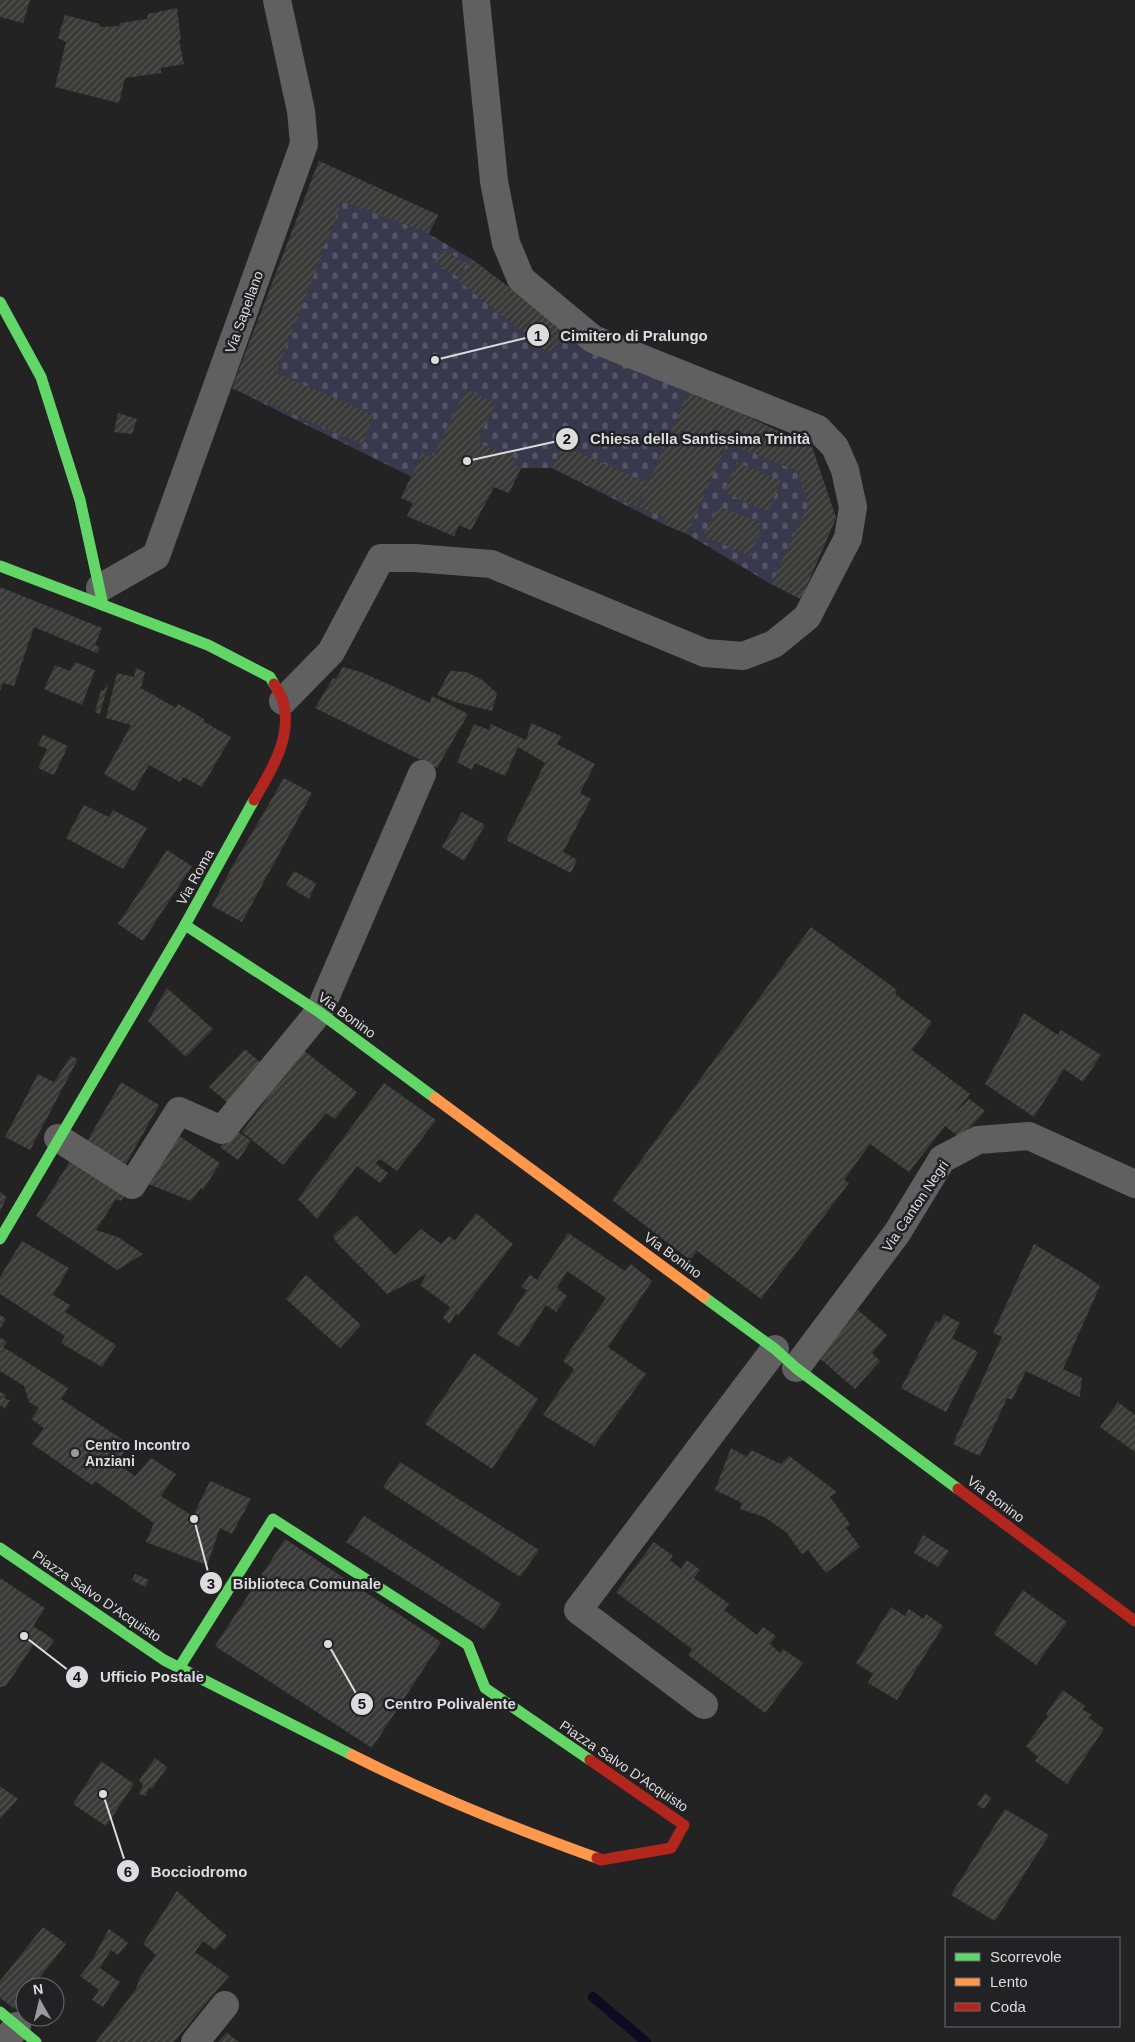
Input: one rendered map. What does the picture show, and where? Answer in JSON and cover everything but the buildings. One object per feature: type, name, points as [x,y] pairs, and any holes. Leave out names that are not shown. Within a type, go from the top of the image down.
[{"type":"street","name":"Via Sapellano","points":[[101,597],[156,556],[304,144],[300,111],[277,0]]},
{"type":"street","points":[[283,701],[331,652],[381,558],[415,558],[491,564],[705,654],[743,656],[774,644],[807,617],[848,538],[853,507],[845,470],[835,446],[818,429],[593,339],[521,278],[506,243],[494,180],[476,0]]},
{"type":"street","points":[[0,302],[41,377],[80,500],[101,597]]},
{"type":"street","name":"Via Roma","points":[[0,566],[101,597],[208,645],[270,677],[283,701],[285,734],[274,765],[185,925],[0,1239]]},
{"type":"street","points":[[58,1138],[132,1185],[179,1112],[222,1130],[319,1012],[422,774]]},
{"type":"street","name":"Via Bonino","points":[[185,925],[319,1012],[774,1349],[796,1368],[1135,1621]]},
{"type":"street","name":"Via Canton Negri","points":[[796,1368],[898,1233],[942,1160],[978,1140],[1029,1136],[1135,1184]]},
{"type":"street","points":[[704,1705],[578,1610],[774,1349]]},
{"type":"street","name":"Piazza Salvo D'Acquisto","points":[[0,1548],[178,1668],[387,1774],[508,1826],[601,1860],[671,1848],[684,1825],[486,1688],[468,1645],[274,1518],[178,1668]]},
{"type":"street","points":[[195,2042],[225,2006]]},
{"type":"green space","points":[[319,161],[438,215],[429,234],[473,260],[567,332],[812,447],[836,518],[801,599],[771,584],[687,534],[663,524],[552,468],[521,468],[509,493],[494,487],[471,530],[459,525],[454,536],[407,516],[413,503],[401,498],[412,477],[232,388]]},
{"type":"waterway","points":[[593,1997],[646,2042]]},
{"type":"traffic: fast","points":[[0,302],[41,377],[80,500],[103,605]]},
{"type":"traffic: fast","points":[[0,566],[208,645],[270,677],[274,684]]},
{"type":"traffic: fast","points":[[0,1239],[185,925],[254,800]]},
{"type":"traffic: fast","points":[[185,925],[319,1012],[435,1098]]},
{"type":"traffic: fast","points":[[704,1297],[958,1489]]},
{"type":"traffic: fast","points":[[179,1668],[273,1519],[468,1645],[485,1688],[590,1760]]},
{"type":"traffic: fast","points":[[0,1548],[164,1660],[352,1755]]},
{"type":"traffic: fast","points":[[0,2012],[36,2042]]},
{"type":"traffic: slow","points":[[435,1098],[704,1297]]},
{"type":"traffic: slow","points":[[352,1755],[412,1784],[473,1810],[597,1858]]},
{"type":"traffic: jam","points":[[254,800],[279,753],[283,740],[285,728],[283,701],[274,684]]},
{"type":"traffic: jam","points":[[958,1489],[1135,1621]]},
{"type":"traffic: jam","points":[[590,1760],[684,1825],[671,1848],[601,1860],[597,1858]]},
{"type":"place","name":"Cimitero di Pralungo","points":[[435,360]]},
{"type":"place","name":"Chiesa della Santissima Trinità","points":[[467,461]]},
{"type":"place","name":"Centro Incontro Anziani","points":[[75,1453]]},
{"type":"place","name":"Biblioteca Comunale","points":[[194,1519]]},
{"type":"place","name":"Ufficio Postale","points":[[24,1636]]},
{"type":"place","name":"Centro Polivalente","points":[[328,1644]]},
{"type":"place","name":"Bocciodromo","points":[[103,1794]]}]
